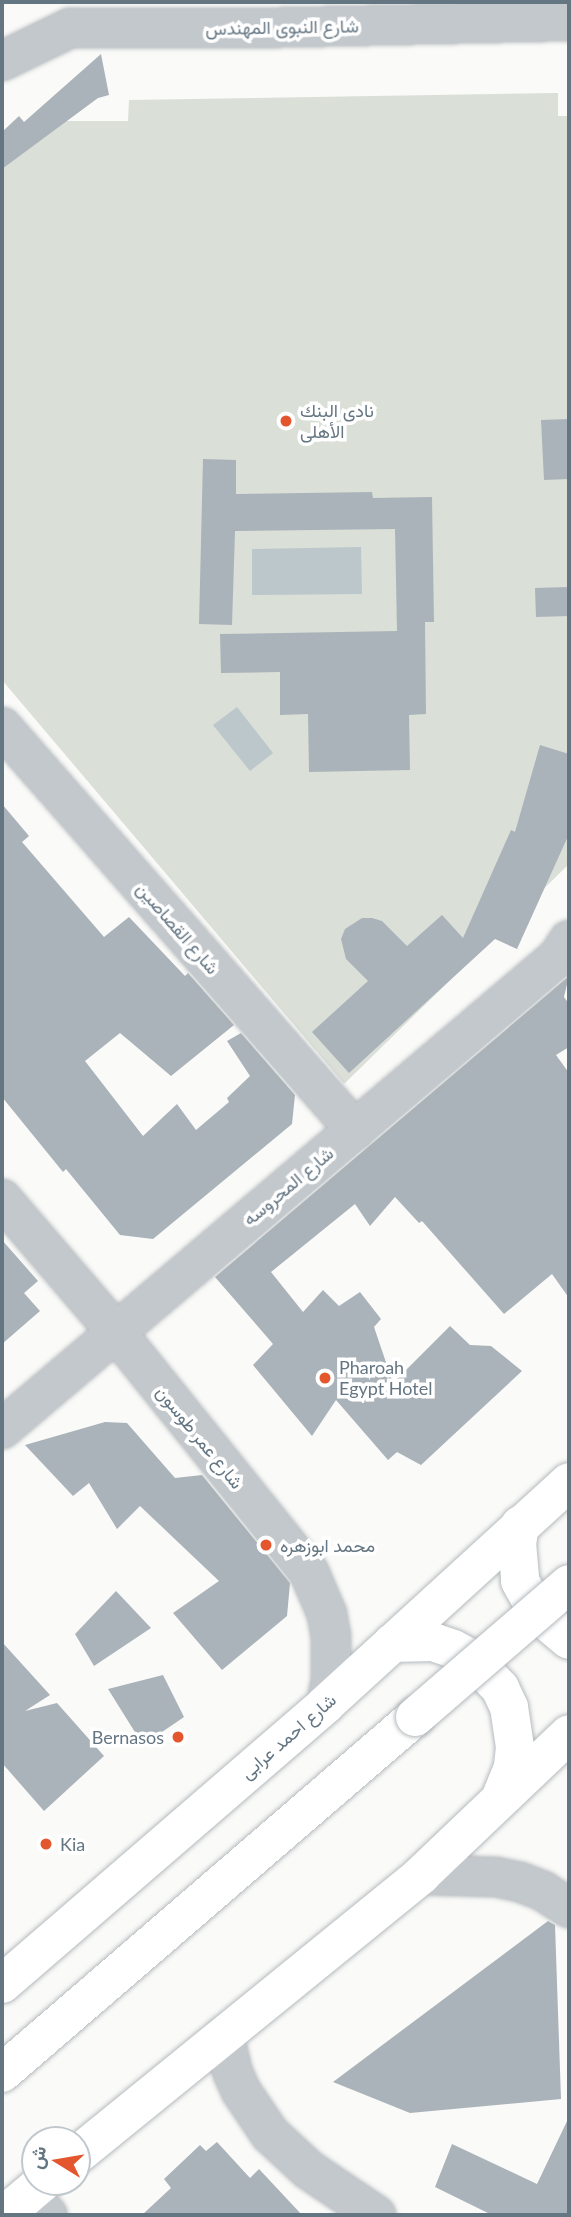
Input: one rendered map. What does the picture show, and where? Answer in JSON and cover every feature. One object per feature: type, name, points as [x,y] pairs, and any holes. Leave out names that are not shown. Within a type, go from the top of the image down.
[{"type":"main road","name":"شارع احمد عرابى","points":[[2,1984],[326,1704],[569,1482]]},
{"type":"main road","points":[[520,1525],[517,1544],[520,1581],[538,1614],[569,1640]]},
{"type":"main road","points":[[2,2073],[569,1584]]},
{"type":"main road","points":[[392,1643],[433,1642],[453,1649],[471,1658],[500,1688],[509,1706],[516,1747],[507,1787],[496,1805]]},
{"type":"main road","points":[[91,2144],[421,1875],[569,1734]]},
{"type":"street","name":"شارع النبوى المهندس","points":[[2,61],[70,28],[263,15],[569,21]]},
{"type":"street","name":"شارع القصاصين","points":[[2,727],[355,1130]]},
{"type":"street","name":"شارع المحروسه","points":[[2,1429],[558,957],[569,940]]},
{"type":"street","name":"شارع عمر طوسون","points":[[2,1199],[116,1332],[309,1572],[327,1614],[331,1636],[331,1681],[326,1704]]},
{"type":"street","points":[[421,1875],[496,1877],[520,1882],[569,1908]]},
{"type":"street","points":[[225,2035],[230,2064],[241,2091],[270,2134],[309,2171],[376,2215]]},
{"type":"shaded area","name":"نادى البنك الأهلى","points":[[558,93],[558,116],[569,116],[569,864],[344,1084],[2,680],[2,162],[55,121],[128,121],[129,100]]},
{"type":"shaded area","points":[[361,547],[362,594],[252,595],[252,549]]},
{"type":"shaded area","points":[[237,707],[273,753],[250,771],[213,725]]},
{"type":"building","points":[[101,54],[109,95],[98,98],[2,169],[2,132],[19,116],[24,122]]},
{"type":"building","points":[[569,419],[569,479],[544,480],[541,420]]},
{"type":"building","points":[[203,459],[236,460],[236,494],[372,492],[373,498],[432,497],[434,622],[425,622],[426,714],[409,715],[410,770],[309,772],[308,714],[280,715],[280,672],[221,673],[220,634],[397,631],[395,529],[235,531],[232,625],[199,624]]},
{"type":"building","points":[[569,587],[569,616],[536,617],[535,588]]},
{"type":"building","points":[[540,745],[569,754],[569,834],[517,949],[495,939],[349,1073],[312,1032],[368,981],[346,959],[341,939],[345,929],[362,918],[372,918],[382,921],[407,946],[442,915],[463,938],[511,830],[515,832]]},
{"type":"building","points":[[2,804],[29,836],[22,842],[104,937],[129,917],[185,976],[188,973],[234,1025],[171,1076],[120,1033],[85,1061],[143,1136],[177,1104],[196,1130],[229,1102],[227,1098],[250,1076],[227,1041],[241,1033],[295,1095],[292,1124],[153,1239],[120,1235],[66,1169],[63,1172],[2,1097]]},
{"type":"building","points":[[569,976],[564,997],[569,1004],[569,1047],[556,1055],[569,1073],[569,1298],[552,1274],[504,1314],[422,1221],[419,1223],[395,1197],[370,1226],[355,1204],[271,1272],[303,1312],[323,1290],[339,1306],[360,1292],[381,1319],[374,1327],[393,1383],[450,1326],[470,1345],[491,1346],[522,1371],[421,1465],[397,1452],[388,1460],[336,1400],[312,1436],[253,1365],[273,1344],[215,1277]]},
{"type":"building","points":[[2,1240],[38,1281],[24,1293],[40,1311],[2,1344]]},
{"type":"building","points":[[105,1422],[127,1423],[175,1478],[202,1475],[290,1583],[287,1616],[222,1670],[173,1613],[219,1581],[140,1506],[117,1529],[89,1483],[73,1496],[25,1445]]},
{"type":"building","points":[[116,1591],[151,1628],[94,1666],[75,1634]]},
{"type":"building","points":[[2,1642],[50,1695],[25,1711],[57,1703],[104,1756],[44,1811],[2,1763]]},
{"type":"building","points":[[163,1675],[184,1717],[143,1745],[108,1689]]},
{"type":"building","points":[[548,1921],[555,1925],[561,2099],[410,2113],[333,2082]]},
{"type":"building","points":[[569,2117],[569,2215],[492,2215],[435,2187],[452,2144],[537,2184]]},
{"type":"building","points":[[217,2142],[250,2178],[259,2169],[302,2215],[142,2215],[171,2188],[164,2179],[200,2145],[206,2151]]},
{"type":"place","name":"نادى البنك الأهلى","points":[[286,421]]},
{"type":"place","name":"Pharoah Egypt Hotel","points":[[325,1378]]},
{"type":"place","name":"محمد ابوزهره","points":[[266,1545]]},
{"type":"place","name":"Bernasos","points":[[178,1737]]},
{"type":"place","name":"Kia","points":[[46,1844]]}]
